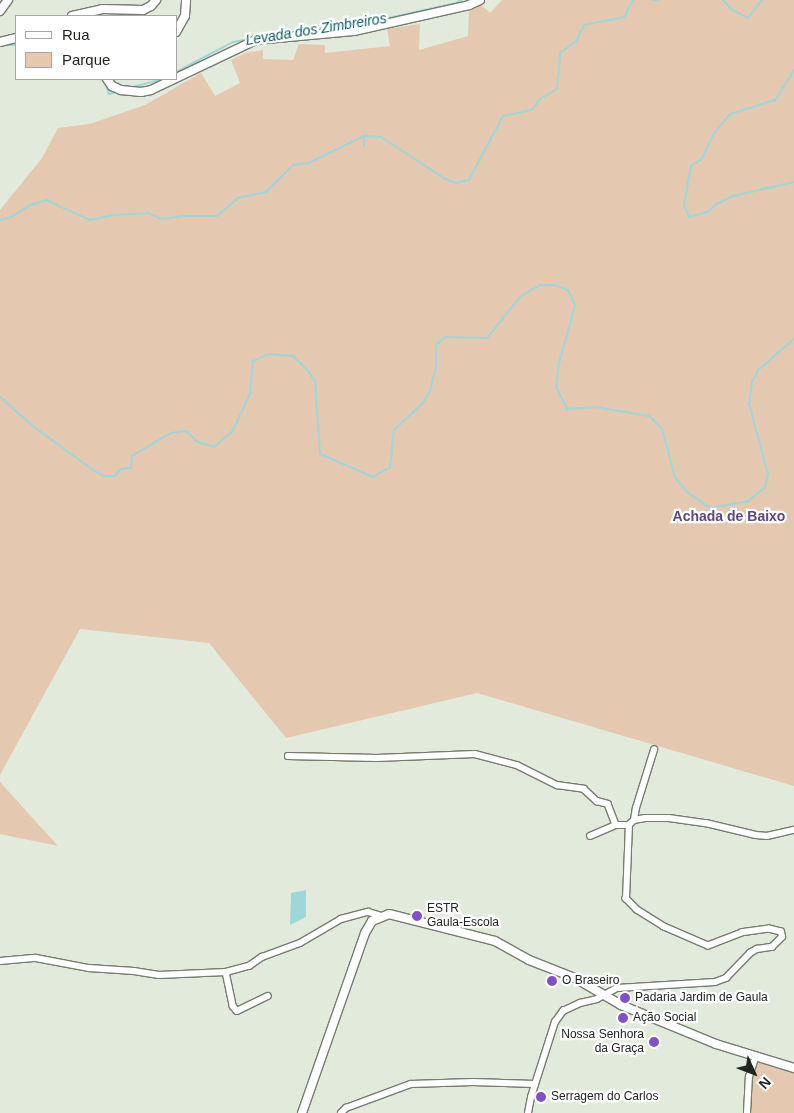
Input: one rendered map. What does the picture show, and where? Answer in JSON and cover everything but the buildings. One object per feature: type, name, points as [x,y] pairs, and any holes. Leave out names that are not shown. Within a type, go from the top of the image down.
[{"type":"main road","points":[[0,11],[8,0]]},
{"type":"main road","points":[[76,15],[102,9],[143,10],[151,6],[156,0]]},
{"type":"main road","points":[[178,29],[186,16],[186,0]]},
{"type":"main road","points":[[178,77],[256,40],[354,31],[469,5],[480,0]]},
{"type":"main road","points":[[0,42],[15,38]]},
{"type":"main road","points":[[108,80],[112,86],[121,90],[141,92],[151,90],[172,80]]},
{"type":"main road","points":[[302,1113],[365,933],[372,921],[382,916],[398,915],[495,941],[529,960],[575,978],[602,995],[716,1044],[794,1068]]},
{"type":"street","points":[[528,1113],[535,1084],[558,1016],[571,1007],[617,988],[715,982],[726,978],[750,953],[772,947],[782,937],[781,932],[776,930],[742,932],[708,946],[664,927],[637,910],[626,899],[632,822],[654,750]]},
{"type":"street","points":[[288,756],[377,758],[476,754],[517,765],[557,785],[584,789],[597,801],[608,804],[616,825]]},
{"type":"street","points":[[590,836],[616,825],[645,818],[688,820],[767,836],[794,830]]},
{"type":"street","points":[[0,961],[36,958],[89,968],[134,971],[159,976],[226,972],[249,966],[266,955],[300,943],[341,919],[368,912],[382,916]]},
{"type":"street","points":[[226,972],[233,1006],[237,1011],[268,996]]},
{"type":"street","points":[[747,1113],[749,1077],[756,1056]]},
{"type":"street","points":[[341,1113],[346,1108],[411,1084],[435,1085],[472,1082],[535,1084]]},
{"type":"green space","points":[[502,0],[794,0],[794,786],[477,693],[286,738],[209,643],[80,629],[0,775],[0,210],[42,158],[58,128],[90,124],[145,105],[201,73],[215,96],[240,83],[231,60],[246,53],[263,50],[263,59],[293,60],[299,44],[325,45],[325,53],[390,46],[387,29],[420,24],[419,50],[468,36],[469,12],[481,5],[490,13]]},
{"type":"green space","points":[[0,782],[58,846],[0,834]]},
{"type":"green space","points":[[756,1056],[794,1068],[794,1113],[747,1113],[749,1077]]},
{"type":"water","points":[[306,890],[306,917],[290,925],[291,893]]},
{"type":"waterway","name":"Levada dos Zimbreiros","points":[[272,35],[379,20],[456,3],[461,0]]},
{"type":"waterway","points":[[0,220],[11,217],[31,205],[46,200],[90,220],[113,215],[148,213],[162,219],[184,216],[217,216],[238,198],[266,192],[293,165],[309,163],[364,136],[381,137],[447,180],[456,183],[469,180],[503,116],[532,110],[540,99],[557,89],[560,53],[576,41],[584,25],[624,17],[633,0]]},
{"type":"waterway","points":[[652,0],[658,0]]},
{"type":"waterway","points":[[723,0],[731,9],[748,18],[762,0]]},
{"type":"waterway","name":"Levada dos Zimbreiros","points":[[178,71],[233,42],[250,39]]},
{"type":"waterway","name":"Levada dos Zimbreiros","points":[[4,45],[15,45]]},
{"type":"waterway","points":[[794,70],[775,100],[730,114],[713,135],[702,159],[691,166],[684,205],[689,217],[708,212],[716,204],[733,196],[794,182]]},
{"type":"waterway","name":"Levada dos Zimbreiros","points":[[104,80],[109,94],[116,92]]},
{"type":"waterway","name":"Levada dos Zimbreiros","points":[[133,87],[158,80]]},
{"type":"waterway","points":[[364,136],[364,146]]},
{"type":"waterway","points":[[0,397],[34,427],[93,470],[104,476],[115,476],[121,469],[131,468],[132,456],[171,433],[186,431],[198,442],[214,447],[232,432],[250,394],[253,361],[269,354],[293,356],[315,381],[320,454],[373,477],[390,467],[394,430],[422,404],[430,391],[436,367],[436,345],[445,337],[487,338],[520,297],[540,285],[554,285],[568,290],[575,306],[559,363],[556,387],[567,409],[595,407],[649,416],[662,429],[675,477],[687,492],[710,508],[748,501],[765,487],[768,474],[749,404],[752,382],[758,370],[794,339]]},
{"type":"place","name":"ESTR Gaula-Escola","points":[[417,916]]},
{"type":"place","name":"O Braseiro","points":[[552,981]]},
{"type":"place","name":"Padaria Jardim de Gaula","points":[[625,998]]},
{"type":"place","name":"Ação Social","points":[[623,1018]]},
{"type":"place","name":"Nossa Senhora da Graça","points":[[654,1042]]},
{"type":"place","name":"Serragem do Carlos","points":[[541,1097]]},
{"type":"district","name":"Achada de Baixo","points":[[729,516]]}]
